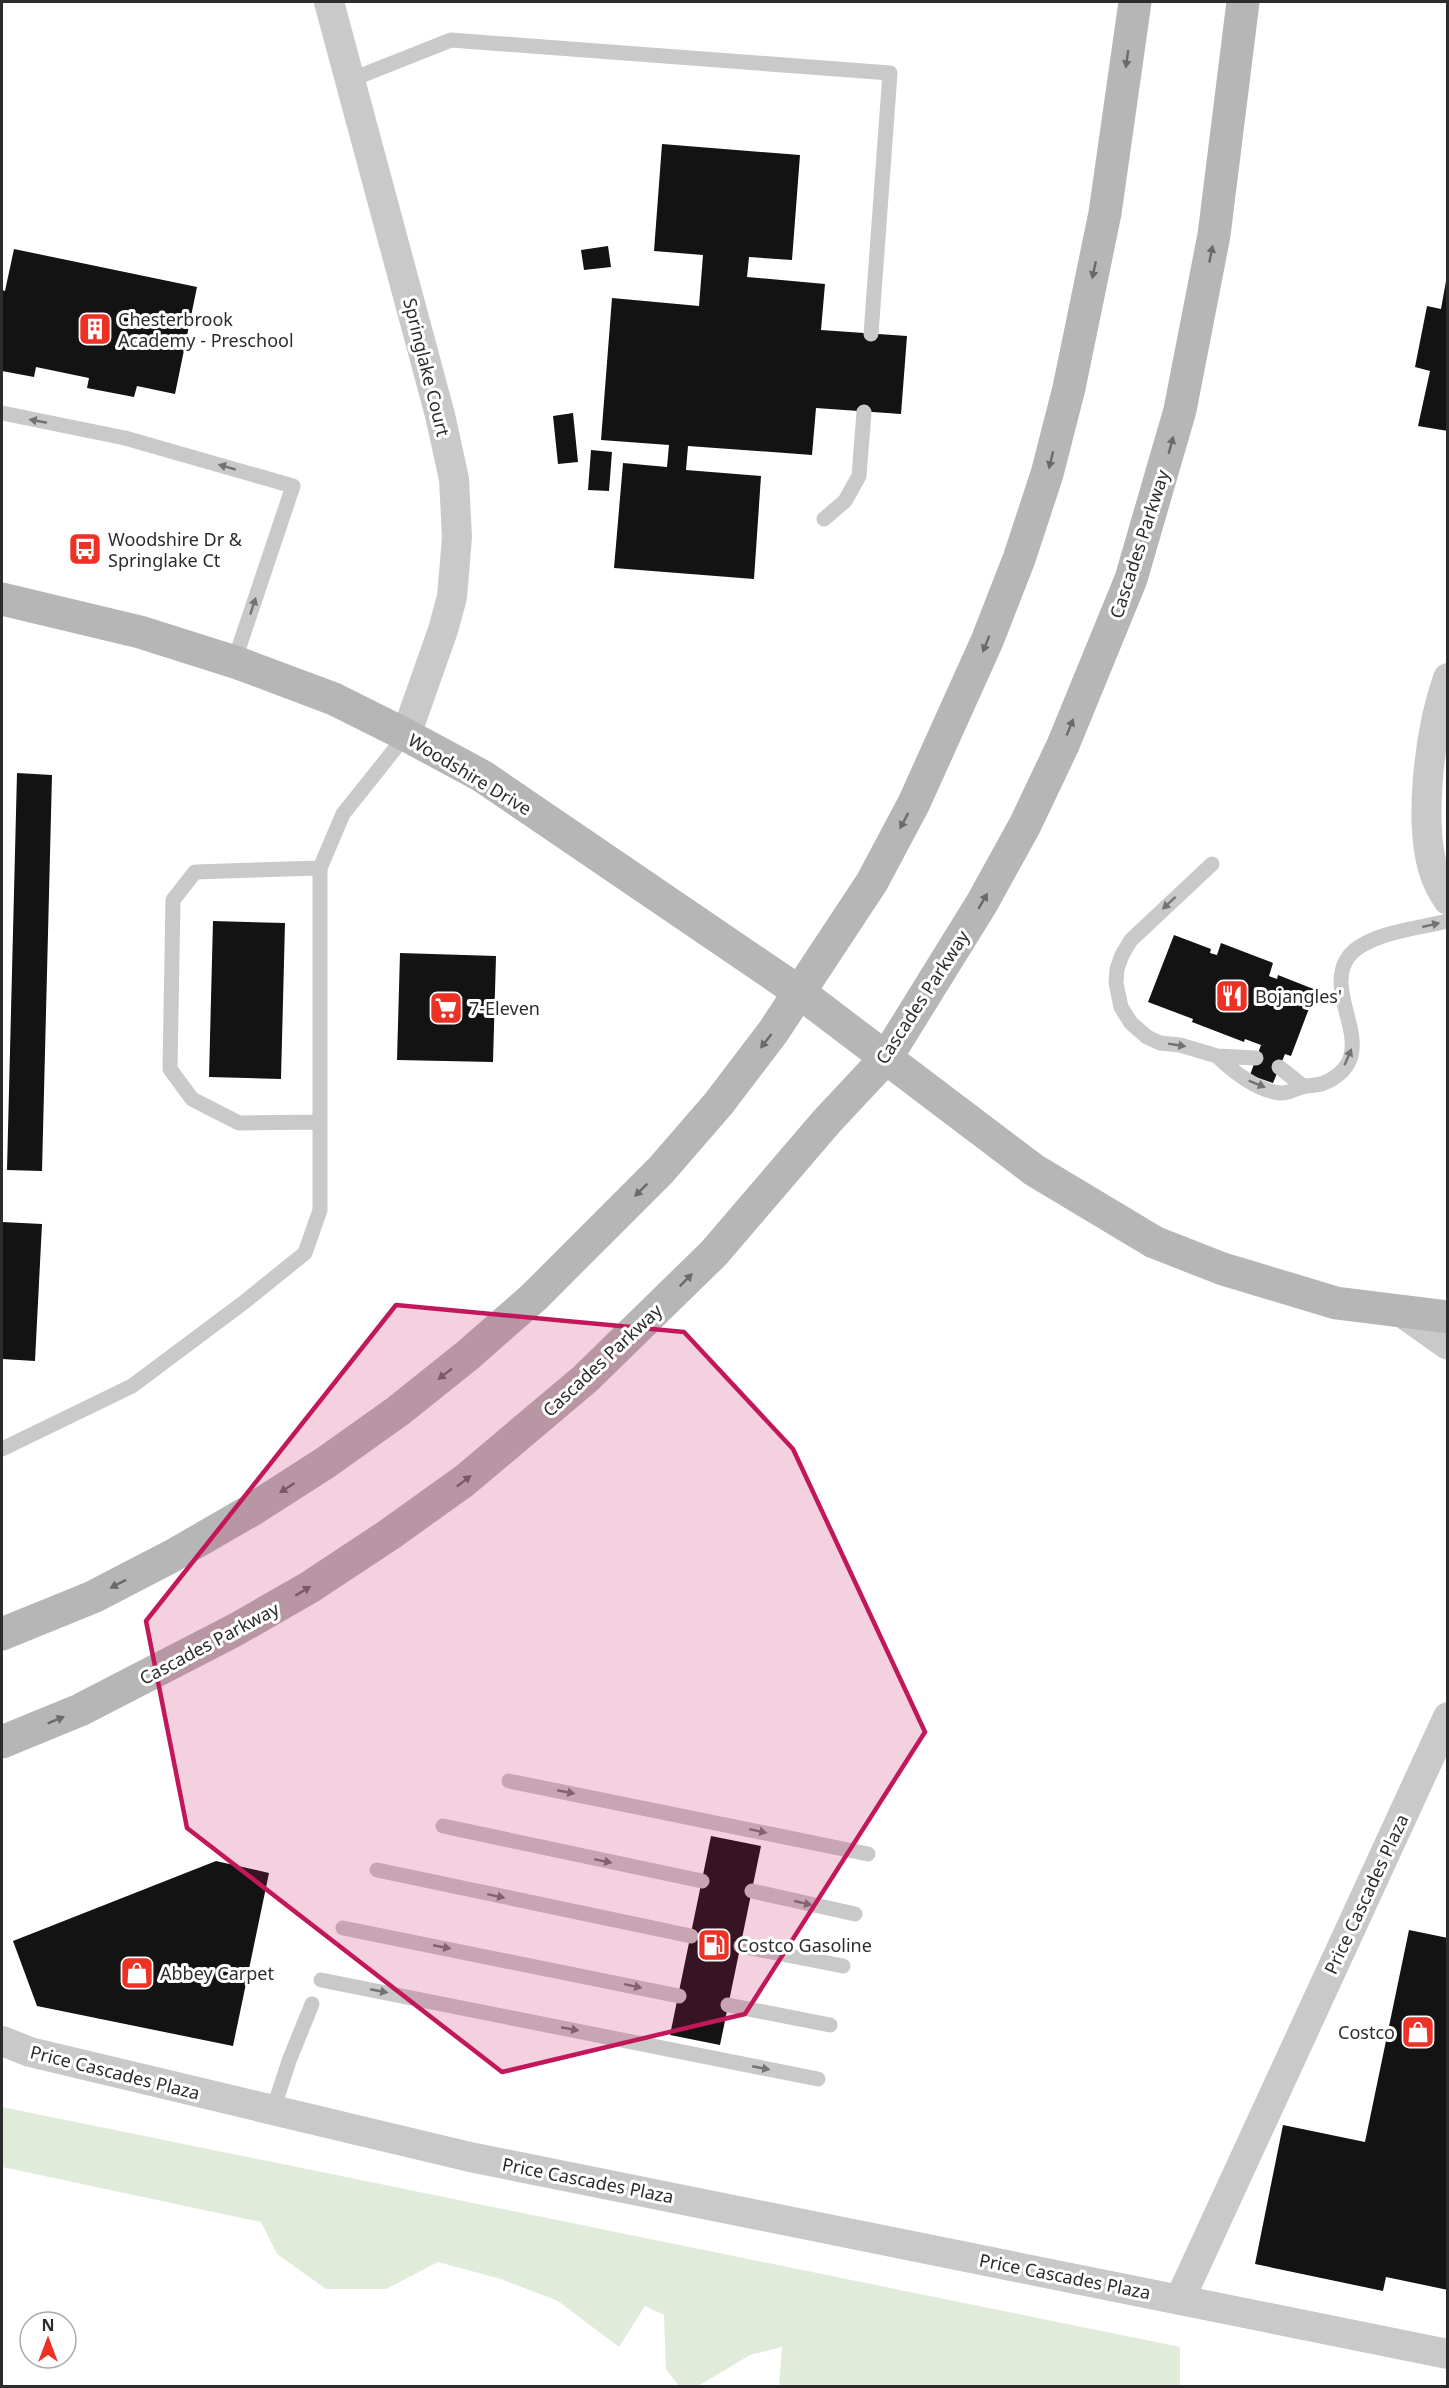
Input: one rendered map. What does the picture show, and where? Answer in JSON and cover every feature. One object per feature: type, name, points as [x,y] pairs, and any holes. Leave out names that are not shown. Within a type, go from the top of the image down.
[{"type":"main road","points":[[2,1634],[93,1597],[172,1556],[250,1511],[344,1450],[398,1411],[468,1355],[534,1297],[661,1170],[725,1095],[773,1032],[872,882],[914,803],[987,641],[1019,559],[1047,474],[1069,388],[1106,213],[1135,2]]},
{"type":"main road","name":"Cascades Parkway","points":[[2,1742],[80,1710],[235,1630],[319,1581],[464,1481],[585,1379],[714,1253],[831,1116],[886,1058],[982,903],[1024,825],[1063,745],[1131,579],[1180,410],[1203,293],[1214,235],[1243,2]]},
{"type":"main road","name":"Woodshire Drive","points":[[2,599],[140,632],[234,662],[334,699],[482,777],[799,992],[1034,1170],[1154,1242],[1224,1269],[1336,1303],[1448,1317]]},
{"type":"street","name":"Springlake Court","points":[[329,2],[440,415],[454,479],[457,537],[452,597],[443,630],[406,735]]},
{"type":"street","points":[[1444,885],[1428,837],[1427,801],[1436,720],[1448,678]]},
{"type":"street","points":[[1400,1311],[1448,1345]]},
{"type":"street","name":"Price Cascades Plaza","points":[[1180,2299],[1448,1717]]},
{"type":"street","name":"Price Cascades Plaza","points":[[2,2041],[30,2052],[470,2157],[1448,2354]]},
{"type":"lane","points":[[350,80],[451,40],[890,73],[871,334]]},
{"type":"lane","points":[[824,519],[845,501],[859,476],[864,412]]},
{"type":"lane","points":[[2,413],[125,438],[293,486],[234,662]]},
{"type":"lane","points":[[2,1449],[132,1386],[243,1303],[305,1253],[320,1210],[320,868],[343,814],[406,735]]},
{"type":"lane","points":[[1212,864],[1131,940],[1122,955],[1116,983],[1121,1007],[1131,1023],[1147,1037],[1160,1043],[1180,1045],[1217,1056],[1256,1058]]},
{"type":"lane","points":[[320,868],[195,872],[173,900],[170,1069],[192,1099],[239,1123],[320,1122]]},
{"type":"lane","points":[[1217,1056],[1240,1076],[1279,1093],[1293,1092],[1303,1086],[1322,1084],[1331,1080],[1349,1062],[1353,1041],[1340,984],[1344,964],[1349,956],[1355,949],[1385,936],[1448,921]]},
{"type":"lane","points":[[1280,1067],[1303,1086]]},
{"type":"lane","points":[[509,1781],[868,1854]]},
{"type":"lane","points":[[443,1826],[702,1881]]},
{"type":"lane","points":[[377,1870],[691,1936]]},
{"type":"lane","points":[[752,1891],[855,1914]]},
{"type":"lane","points":[[343,1928],[678,1996]]},
{"type":"lane","points":[[741,1946],[843,1966]]},
{"type":"lane","points":[[321,1980],[818,2079]]},
{"type":"lane","points":[[273,2110],[289,2061],[312,2004]]},
{"type":"lane","points":[[728,2005],[830,2025]]},
{"type":"highlighted area","points":[[396,1305],[684,1332],[793,1449],[925,1732],[745,2014],[502,2072],[187,1828],[146,1621]]},
{"type":"green space","points":[[2,2107],[1180,2347],[1180,2386],[779,2386],[782,2347],[750,2355],[698,2386],[679,2386],[666,2369],[664,2315],[645,2306],[619,2347],[558,2301],[501,2279],[438,2262],[386,2289],[326,2289],[277,2254],[261,2222],[2,2167]]},
{"type":"building","points":[[662,144],[800,155],[792,260],[749,257],[747,277],[825,284],[821,330],[907,336],[901,414],[816,408],[812,455],[688,446],[686,470],[761,476],[754,579],[614,568],[623,463],[667,467],[669,445],[601,440],[612,298],[699,306],[703,255],[654,251]]},
{"type":"building","points":[[608,246],[611,267],[584,270],[581,250]]},
{"type":"building","name":"Chesterbrook Academy - Preschool","points":[[14,249],[197,287],[175,394],[137,386],[134,397],[87,388],[89,378],[36,367],[34,377],[2,371],[2,290],[5,291]]},
{"type":"building","points":[[1446,281],[1448,281],[1448,431],[1418,426],[1430,371],[1415,367],[1427,306],[1441,309]]},
{"type":"building","points":[[573,413],[578,462],[558,464],[553,416]]},
{"type":"building","points":[[591,450],[612,452],[609,491],[588,490]]},
{"type":"building","points":[[17,773],[52,775],[42,1171],[7,1170]]},
{"type":"building","points":[[213,921],[285,923],[281,1079],[209,1077]]},
{"type":"building","name":"Bojangles'","points":[[1174,935],[1211,949],[1210,953],[1217,955],[1221,943],[1273,963],[1269,976],[1277,979],[1278,975],[1316,990],[1291,1056],[1285,1054],[1273,1083],[1250,1075],[1261,1045],[1245,1039],[1244,1042],[1148,1002]]},
{"type":"building","name":"7-Eleven","points":[[400,953],[496,956],[493,1062],[397,1060]]},
{"type":"building","points":[[2,1222],[42,1224],[35,1361],[2,1359]]},
{"type":"building","points":[[711,1836],[761,1846],[720,2045],[670,2035]]},
{"type":"building","name":"Abbey Carpet","points":[[216,1861],[269,1873],[233,2046],[37,2006],[13,1941]]},
{"type":"building","name":"Costco","points":[[1409,1930],[1448,1938],[1448,2290],[1386,2277],[1383,2291],[1255,2264],[1283,2125],[1365,2142]]},
{"type":"place","name":"Chesterbrook Academy - Preschool","points":[[95,329]]},
{"type":"place","name":"Woodshire Dr & Springlake Ct","points":[[85,549]]},
{"type":"place","name":"Bojangles'","points":[[1232,996]]},
{"type":"place","name":"7-Eleven","points":[[446,1008]]},
{"type":"place","name":"Costco Gasoline","points":[[714,1945]]},
{"type":"place","name":"Abbey Carpet","points":[[137,1973]]},
{"type":"place","name":"Costco","points":[[1418,2032]]}]
